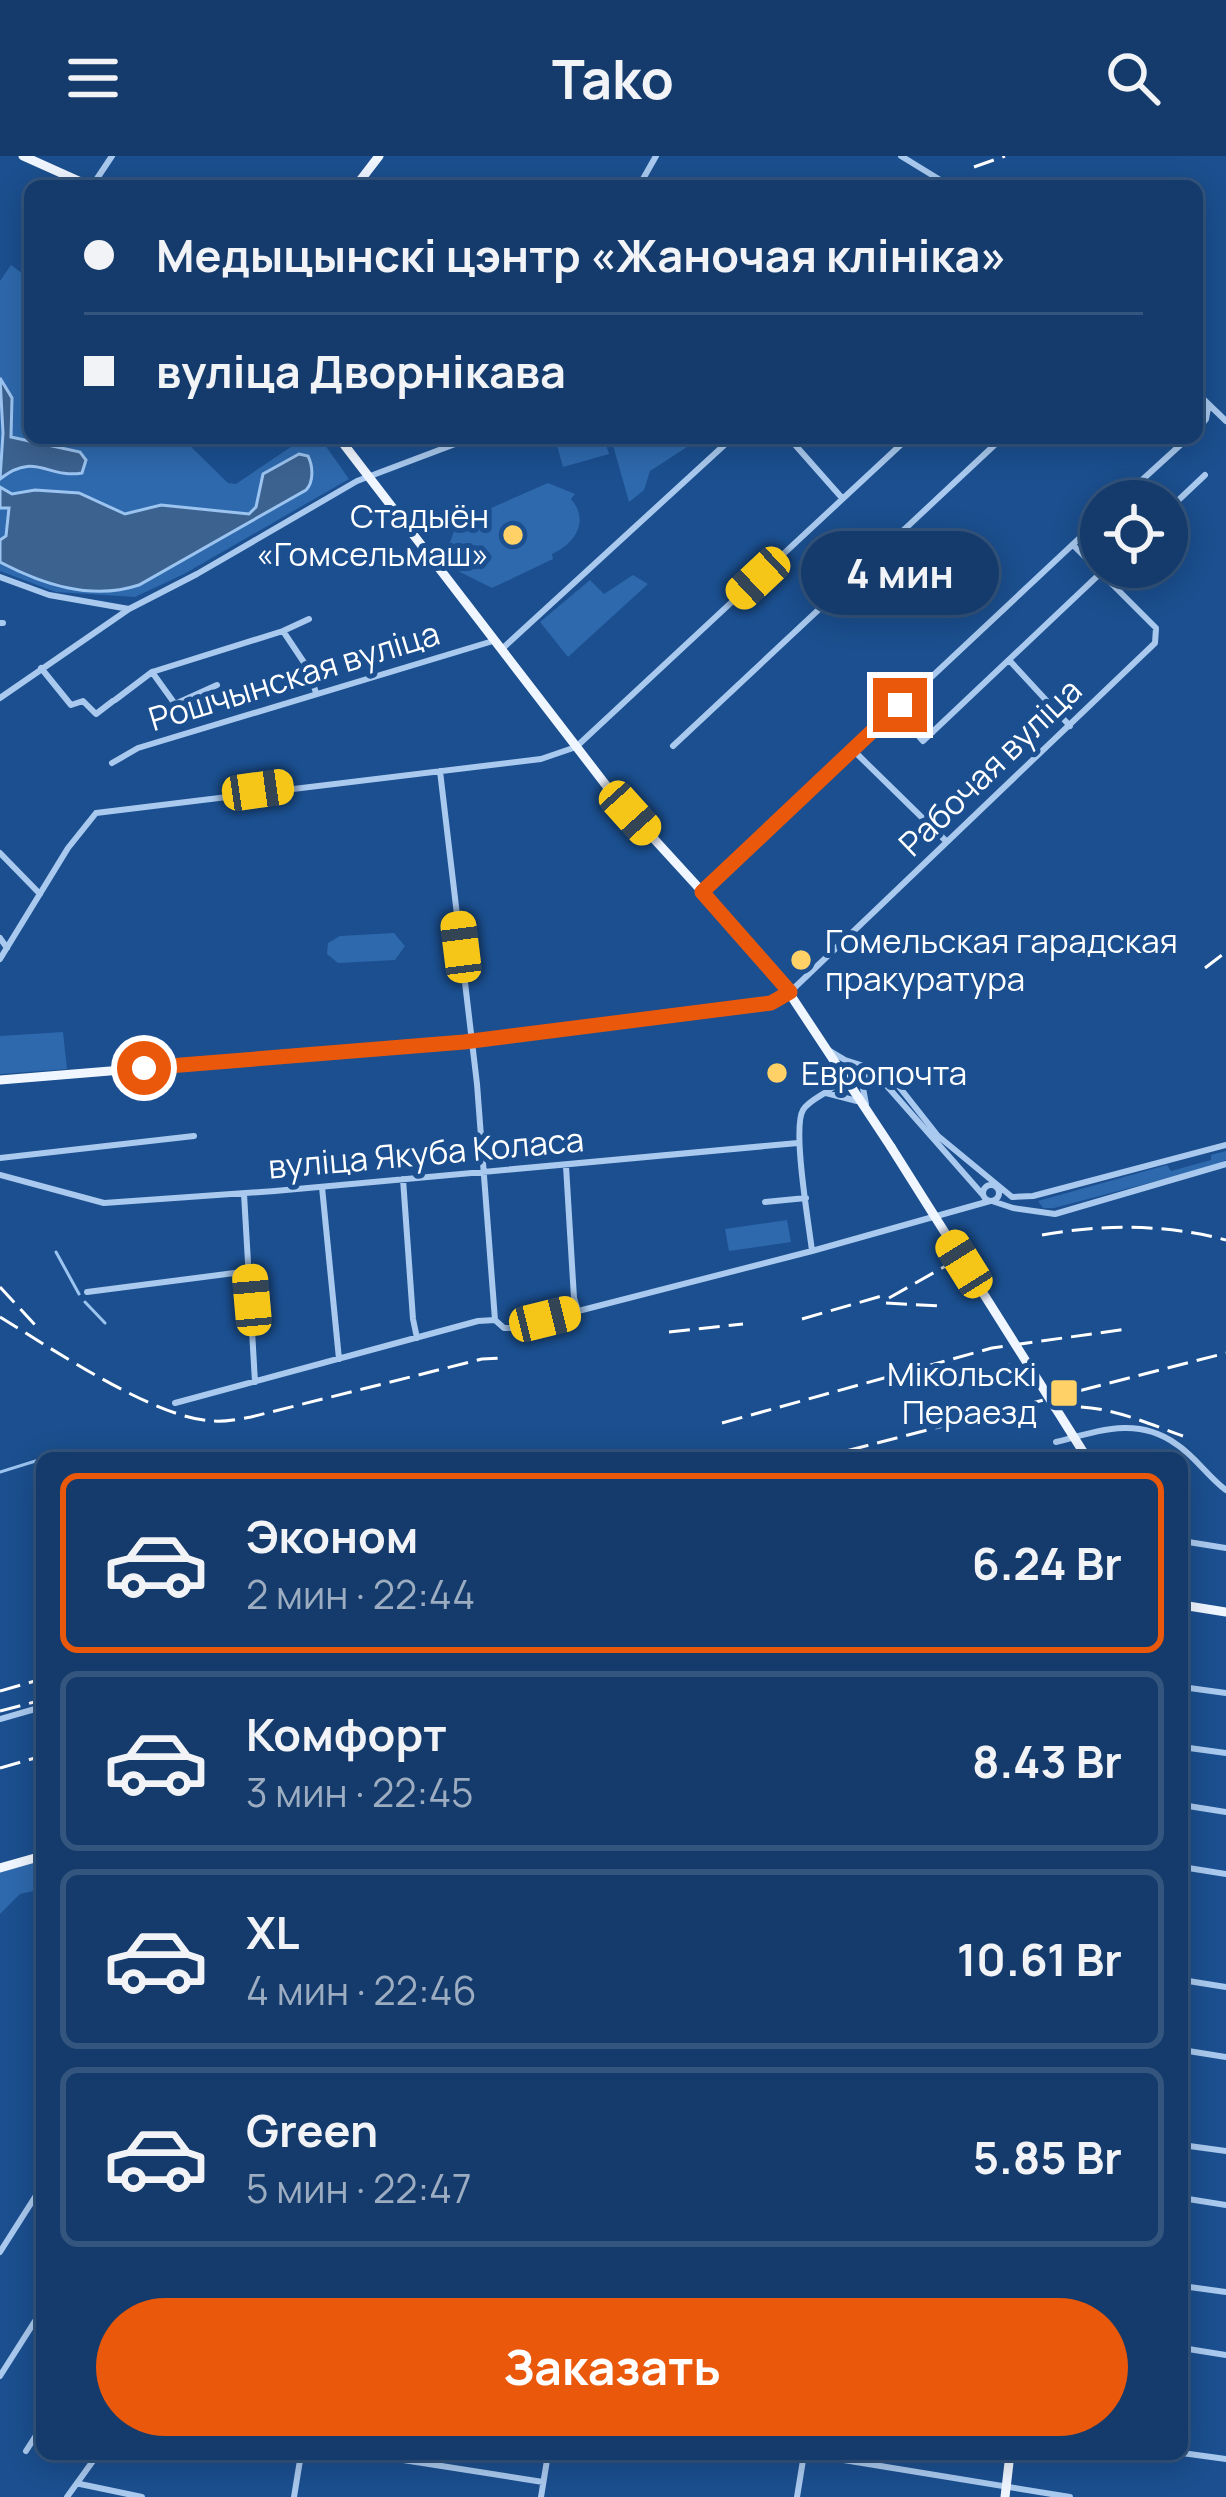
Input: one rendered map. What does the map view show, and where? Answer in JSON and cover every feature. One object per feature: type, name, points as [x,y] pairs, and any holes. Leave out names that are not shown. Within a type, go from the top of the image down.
[{"type":"main road","points":[[23,156],[77,180]]},
{"type":"main road","points":[[361,180],[379,156]]},
{"type":"main road","points":[[343,444],[612,793],[790,992],[1083,1452]]},
{"type":"main road","points":[[0,1080],[472,1041],[771,1003],[790,992]]},
{"type":"main road","points":[[1188,1606],[1226,1612]]},
{"type":"main road","points":[[0,1868],[36,1858]]},
{"type":"main road","points":[[1006,2492],[1009,2460]]},
{"type":"street","points":[[901,156],[940,180]]},
{"type":"street","points":[[1203,399],[1226,421]]},
{"type":"street","points":[[1203,418],[1208,404]]},
{"type":"street","points":[[0,698],[129,609],[368,477],[455,444]]},
{"type":"street","points":[[497,646],[725,444]]},
{"type":"street","points":[[794,444],[843,499]]},
{"type":"street","points":[[0,959],[89,817],[102,811],[542,758],[576,746],[902,444]]},
{"type":"street","points":[[673,746],[996,444]]},
{"type":"street","points":[[1142,480],[1181,444]]},
{"type":"street","points":[[1188,492],[1205,475]]},
{"type":"street","points":[[702,892],[1080,538]]},
{"type":"street","points":[[1073,545],[1080,550]]},
{"type":"street","points":[[0,577],[49,595],[129,609]]},
{"type":"street","points":[[896,709],[923,741],[1086,588]]},
{"type":"street","name":"Рабочая вуліца","points":[[790,992],[1158,639],[1156,628],[1121,588]]},
{"type":"street","points":[[40,667],[71,705],[82,701],[96,714],[152,672],[308,619]]},
{"type":"street","points":[[283,631],[309,670],[316,693]]},
{"type":"street","name":"Рошчынская вуліца","points":[[112,763],[138,748],[316,693],[497,646]]},
{"type":"street","points":[[1009,660],[1070,726]]},
{"type":"street","points":[[152,672],[175,704],[217,685]]},
{"type":"street","points":[[905,700],[933,732]]},
{"type":"street","points":[[853,750],[947,842]]},
{"type":"street","points":[[440,771],[472,1041],[495,1320],[504,1328],[974,1208],[999,1196],[996,1186]]},
{"type":"street","points":[[0,853],[40,894]]},
{"type":"street","points":[[0,938],[7,948]]},
{"type":"street","points":[[812,1251],[798,1143],[802,1112],[836,1080],[830,1051]]},
{"type":"street","points":[[830,1051],[889,1074],[938,1136],[1006,1195],[1024,1198],[1226,1144]]},
{"type":"street","points":[[869,1113],[862,1083],[867,1077],[879,1077],[988,1198],[1013,1208],[1055,1214],[1226,1164]]},
{"type":"street","points":[[826,1094],[847,1096],[869,1113]]},
{"type":"street","points":[[0,1158],[194,1136]]},
{"type":"street","name":"вуліца Якуба Коласа","points":[[0,1175],[104,1202],[798,1143]]},
{"type":"street","points":[[566,1165],[578,1311]]},
{"type":"street","points":[[403,1179],[412,1319],[418,1338]]},
{"type":"street","points":[[322,1187],[339,1359]]},
{"type":"street","points":[[244,1193],[255,1382]]},
{"type":"street","points":[[765,1202],[806,1198]]},
{"type":"street","points":[[87,1292],[250,1270]]},
{"type":"street","points":[[175,1403],[495,1320]]},
{"type":"street","points":[[1056,1442],[1120,1425],[1175,1442],[1186,1452]]},
{"type":"street","points":[[1188,1454],[1226,1490]]},
{"type":"street","points":[[1188,1542],[1226,1548]]},
{"type":"street","points":[[1188,1689],[1226,1694]]},
{"type":"street","points":[[0,1719],[36,1709]]},
{"type":"street","points":[[1188,1748],[1226,1753]]},
{"type":"street","points":[[1188,1806],[1226,1812]]},
{"type":"street","points":[[1188,1868],[1226,1874]]},
{"type":"street","points":[[1188,1981],[1226,1987]]},
{"type":"street","points":[[1188,2051],[1226,2057]]},
{"type":"street","points":[[1188,2145],[1226,2151]]},
{"type":"street","points":[[0,2252],[36,2195]]},
{"type":"street","points":[[1188,2199],[1226,2205]]},
{"type":"street","points":[[1188,2287],[1226,2293]]},
{"type":"street","points":[[0,2376],[36,2319]]},
{"type":"street","points":[[1188,2349],[1226,2355]]},
{"type":"street","points":[[26,2451],[36,2435]]},
{"type":"street","points":[[1188,2454],[1226,2459]]},
{"type":"street","points":[[67,2497],[94,2460]]},
{"type":"street","points":[[294,2497],[301,2460]]},
{"type":"street","points":[[402,2460],[543,2482]]},
{"type":"street","points":[[541,2497],[547,2460]]},
{"type":"street","points":[[797,2497],[804,2460]]},
{"type":"street","points":[[837,2460],[1006,2492],[1070,2497]]},
{"type":"street","points":[[80,2484],[142,2497]]},
{"type":"shaded area","points":[[11,265],[24,275],[24,444],[188,444],[228,483],[236,484],[295,444],[324,444],[349,479],[135,597],[56,592],[0,571],[0,281]]},
{"type":"shaded area","points":[[0,378],[12,398],[11,437],[24,440],[24,444],[80,452],[86,460],[82,473],[32,466],[0,479]]},
{"type":"shaded area","points":[[557,444],[606,444],[609,454],[563,467]]},
{"type":"shaded area","points":[[613,444],[692,444],[650,471],[644,490],[629,502]]},
{"type":"shaded area","points":[[299,454],[308,456],[311,464],[306,490],[139,585],[85,591],[0,562],[0,540],[6,536],[9,508],[0,508],[0,487],[12,494],[35,490],[79,493],[125,514],[161,505],[249,514],[256,507],[263,474]]},
{"type":"shaded area","name":"Стадыён «Гомсельмаш»","points":[[548,483],[575,494],[571,499],[579,515],[573,538],[552,554],[553,559],[492,588],[460,572],[448,548],[457,523]]},
{"type":"shaded area","points":[[633,575],[648,584],[568,657],[540,622],[590,580],[604,594]]},
{"type":"shaded area","points":[[394,933],[405,946],[395,960],[338,963],[327,954],[328,943],[340,936]]},
{"type":"shaded area","points":[[63,1032],[67,1069],[0,1074],[0,1036]]},
{"type":"shaded area","points":[[1226,1151],[1226,1160],[1213,1166],[1054,1208],[1043,1208],[1038,1201],[1167,1165],[1171,1171]]},
{"type":"shaded area","points":[[787,1220],[791,1242],[729,1251],[725,1229]]},
{"type":"shaded area","points":[[36,1862],[36,1890],[20,1894],[0,1914],[0,1872]]},
{"type":"waterway","points":[[56,1252],[79,1294]]},
{"type":"waterway","points":[[85,1302],[105,1323]]},
{"type":"waterway","points":[[0,1472],[36,1461]]},
{"type":"railway","points":[[974,167],[1005,156]]},
{"type":"railway","points":[[1205,968],[1226,952]]},
{"type":"railway","points":[[1042,1235],[1134,1227],[1226,1240]]},
{"type":"railway","points":[[889,1298],[972,1251]]},
{"type":"railway","points":[[0,1287],[37,1327]]},
{"type":"railway","points":[[802,1319],[885,1295]]},
{"type":"railway","points":[[886,1303],[940,1306]]},
{"type":"railway","points":[[0,1317],[134,1395],[189,1417],[213,1421],[251,1417],[500,1358]]},
{"type":"railway","points":[[669,1332],[743,1324]]},
{"type":"railway","points":[[722,1423],[992,1348],[1127,1329]]},
{"type":"railway","points":[[842,1452],[1226,1353]]},
{"type":"railway","points":[[966,1381],[1010,1365]]},
{"type":"railway","points":[[1051,1409],[1102,1410],[1183,1436]]},
{"type":"railway","points":[[0,1691],[36,1681]]},
{"type":"railway","points":[[0,1711],[36,1702]]},
{"type":"railway","points":[[0,1768],[36,1758]]},
{"type":"place","name":"Стадыён «Гомсельмаш»","points":[[513,535]]},
{"type":"place","name":"Гомельская гарадская пракуратура","points":[[801,960]]},
{"type":"place","name":"Европочта","points":[[777,1073]]},
{"type":"place","name":"Мікольскі Пераезд","points":[[1064,1393]]},
{"type":"route","points":[[144,1068],[464,1042],[729,1009],[782,998],[790,992],[774,970],[702,892],[900,705]]}]
